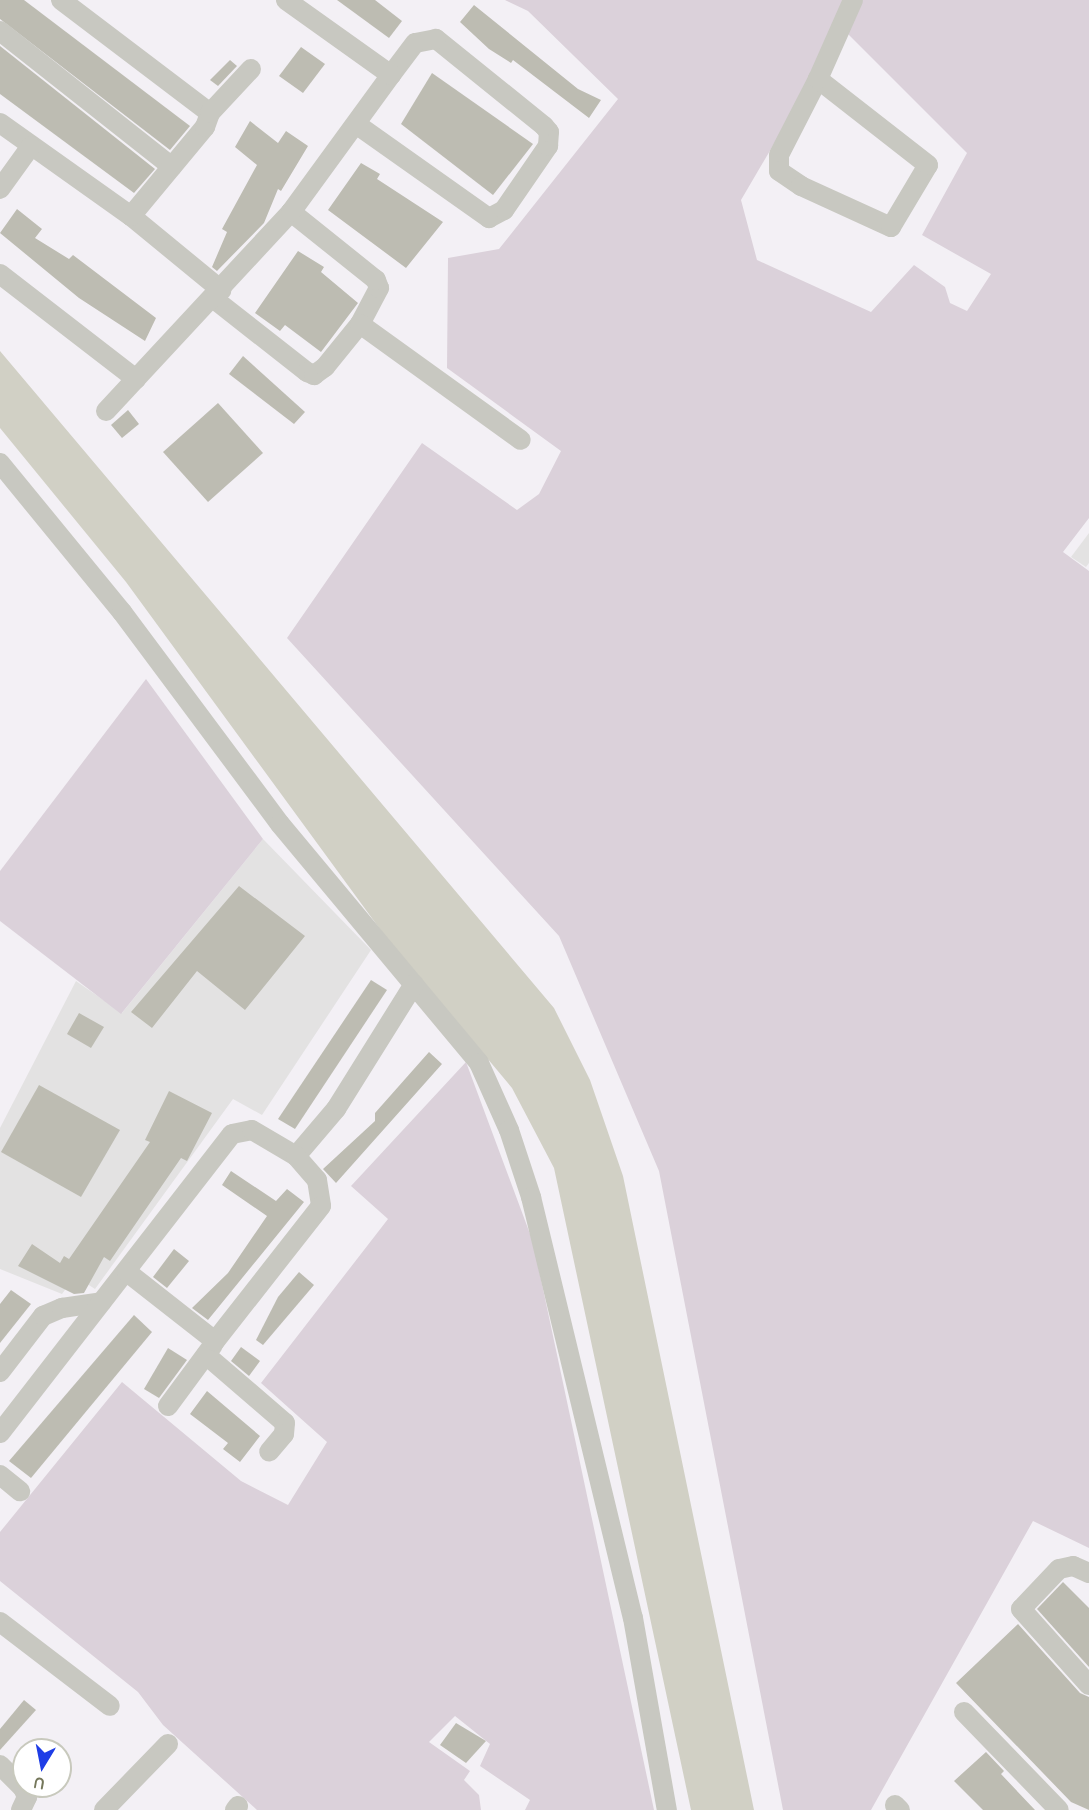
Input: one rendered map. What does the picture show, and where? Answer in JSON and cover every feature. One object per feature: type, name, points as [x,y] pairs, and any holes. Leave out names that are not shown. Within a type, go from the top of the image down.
[{"type":"street","points":[[61,0],[210,113]]},
{"type":"street","points":[[286,0],[391,75]]},
{"type":"street","points":[[818,79],[928,165],[891,227],[792,182],[779,171],[779,155],[818,79],[853,0]]},
{"type":"street","points":[[0,31],[172,167]]},
{"type":"street","points":[[106,411],[218,294],[291,212],[415,42],[436,39],[544,126],[549,132],[548,146],[504,210],[489,218],[356,124]]},
{"type":"street","points":[[131,216],[205,127],[210,113],[251,69]]},
{"type":"street","points":[[0,123],[131,216],[218,294],[314,375],[360,324],[377,296],[376,280],[291,212]]},
{"type":"street","points":[[0,189],[31,147]]},
{"type":"street","points":[[0,274],[136,379]]},
{"type":"street","points":[[360,324],[521,440]]},
{"type":"street","points":[[0,463],[122,612],[280,824],[479,1063],[509,1130],[531,1197],[633,1618],[668,1810]]},
{"type":"street","points":[[296,1156],[336,1109],[414,984]]},
{"type":"street","points":[[0,1433],[238,1130],[252,1130],[296,1156],[317,1180],[321,1206],[168,1406]]},
{"type":"street","points":[[127,1272],[211,1348],[285,1423],[284,1434],[269,1452]]},
{"type":"street","points":[[0,1372],[43,1316],[62,1308],[102,1302]]},
{"type":"street","points":[[0,1475],[20,1491]]},
{"type":"street","points":[[1089,1573],[1073,1566],[1059,1569],[1021,1609],[1089,1685]]},
{"type":"street","points":[[0,1622],[110,1706]]},
{"type":"street","points":[[964,1712],[1059,1810]]},
{"type":"street","points":[[104,1810],[168,1744]]},
{"type":"street","points":[[0,1765],[23,1788],[27,1797],[21,1810]]},
{"type":"shaded area","points":[[505,0],[1089,0],[1089,518],[1063,552],[1089,571],[1089,1548],[1033,1521],[871,1810],[783,1810],[659,1171],[559,936],[287,638],[422,443],[517,510],[539,494],[561,451],[447,368],[448,258],[499,249],[618,99],[528,11]],"holes":[[[842,28],[967,153],[922,235],[991,274],[967,311],[950,303],[945,287],[914,265],[871,312],[757,260],[741,200]]]},
{"type":"shaded area","points":[[0,351],[554,1008],[590,1080],[623,1176],[754,1810],[691,1810],[554,1168],[512,1088],[385,936],[126,582],[0,428]]},
{"type":"shaded area","points":[[1089,533],[1089,563],[1086,567],[1071,557]]},
{"type":"shaded area","points":[[146,679],[263,839],[121,1014],[0,921],[0,871]]},
{"type":"shaded area","points":[[263,839],[371,950],[262,1115],[233,1099],[95,1289],[75,1276],[62,1294],[0,1269],[0,1128],[76,981],[122,1013]]},
{"type":"shaded area","points":[[466,1062],[533,1242],[654,1810],[525,1810],[530,1800],[480,1766],[490,1744],[455,1716],[429,1742],[470,1771],[464,1780],[479,1795],[481,1810],[257,1810],[163,1725],[138,1692],[0,1581],[0,1532],[122,1382],[241,1481],[288,1505],[327,1442],[261,1383],[388,1219],[351,1186]]},
{"type":"building","points":[[0,0],[24,0],[190,126],[170,150],[0,19]]},
{"type":"building","points":[[337,0],[375,0],[402,21],[389,38]]},
{"type":"building","points":[[474,5],[578,89],[601,100],[589,118],[513,60],[511,63],[489,49],[460,22]]},
{"type":"building","points":[[0,46],[155,169],[134,193],[0,94]]},
{"type":"building","points":[[301,47],[325,64],[303,93],[279,76]]},
{"type":"building","points":[[230,60],[237,66],[218,86],[210,80]]},
{"type":"building","points":[[432,73],[533,144],[493,195],[401,124]]},
{"type":"building","points":[[250,121],[278,143],[286,131],[308,146],[281,191],[278,189],[264,223],[217,271],[212,267],[227,232],[222,229],[257,165],[235,147]]},
{"type":"building","points":[[361,163],[380,174],[377,179],[443,222],[406,268],[328,210]]},
{"type":"building","points":[[17,209],[42,229],[35,238],[69,259],[73,255],[156,318],[145,341],[79,298],[0,233]]},
{"type":"building","points":[[298,251],[324,267],[321,272],[358,303],[321,352],[285,325],[280,331],[255,313]]},
{"type":"building","points":[[243,356],[305,412],[294,424],[229,374]]},
{"type":"building","points":[[218,403],[263,453],[208,502],[163,452]]},
{"type":"building","points":[[128,410],[139,424],[122,438],[111,425]]},
{"type":"building","points":[[239,886],[305,936],[245,1010],[197,971],[152,1028],[131,1012]]},
{"type":"building","points":[[371,980],[387,990],[295,1129],[278,1119]]},
{"type":"building","points":[[79,1013],[104,1027],[91,1048],[67,1034]]},
{"type":"building","points":[[429,1052],[442,1064],[336,1183],[323,1169],[375,1121],[375,1113]]},
{"type":"building","points":[[39,1085],[120,1130],[81,1197],[1,1152]]},
{"type":"building","points":[[169,1091],[212,1113],[187,1161],[181,1158],[110,1261],[104,1257],[84,1293],[74,1294],[18,1266],[32,1244],[60,1263],[64,1256],[69,1259],[150,1142],[145,1140]]},
{"type":"building","points":[[231,1171],[276,1201],[287,1189],[304,1202],[208,1320],[192,1308],[228,1273],[267,1216],[222,1185]]},
{"type":"building","points":[[174,1249],[189,1261],[167,1288],[153,1277]]},
{"type":"building","points":[[299,1272],[314,1285],[263,1345],[256,1340],[278,1297]]},
{"type":"building","points":[[11,1290],[31,1304],[0,1343],[0,1304]]},
{"type":"building","points":[[134,1315],[152,1332],[31,1478],[9,1461]]},
{"type":"building","points":[[241,1347],[260,1361],[249,1376],[231,1361]]},
{"type":"building","points":[[168,1348],[187,1360],[159,1398],[144,1389]]},
{"type":"building","points":[[207,1391],[260,1436],[240,1462],[223,1449],[228,1443],[190,1414]]},
{"type":"building","points":[[1063,1582],[1089,1608],[1089,1667],[1037,1609]]},
{"type":"building","points":[[1018,1624],[1080,1693],[1089,1697],[1089,1810],[1071,1802],[956,1683]]},
{"type":"building","points":[[24,1700],[36,1710],[0,1750],[0,1729]]},
{"type":"building","points":[[456,1723],[486,1741],[466,1763],[440,1745]]},
{"type":"building","points":[[986,1752],[1004,1771],[1001,1774],[1035,1810],[983,1810],[954,1781]]}]
